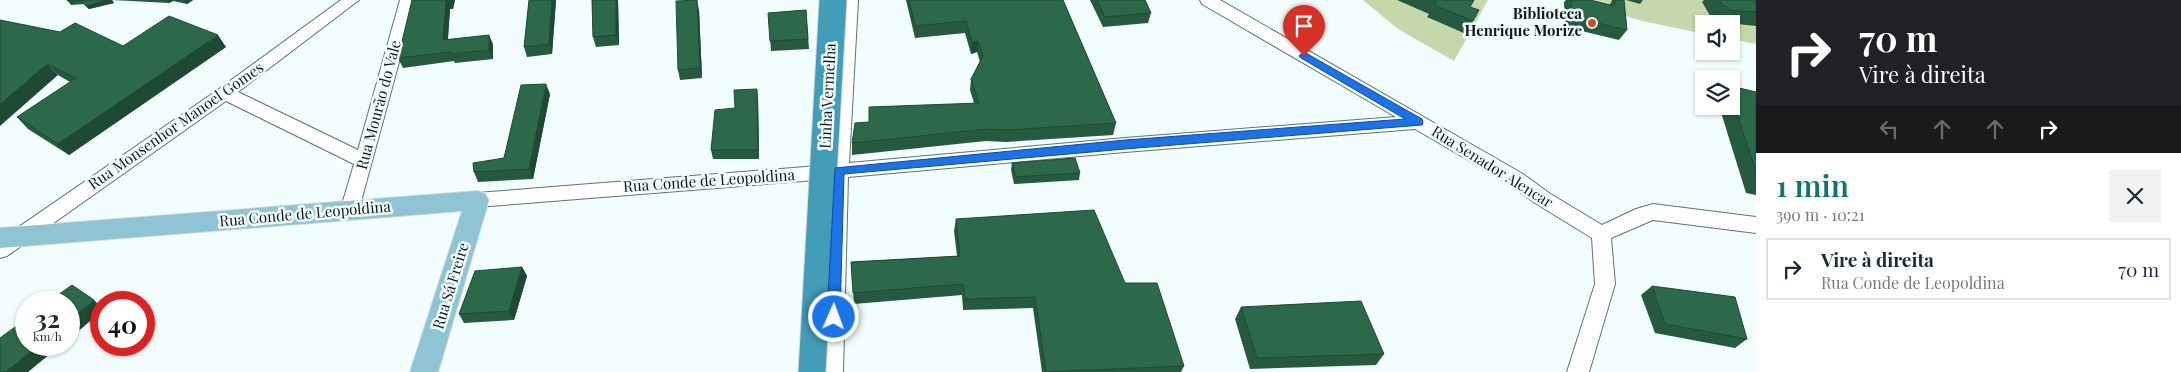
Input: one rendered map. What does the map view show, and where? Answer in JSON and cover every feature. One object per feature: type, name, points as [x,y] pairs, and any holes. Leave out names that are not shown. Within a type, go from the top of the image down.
[{"type":"highway","name":"Linha Vermelha","points":[[812,372],[834,0]]},
{"type":"highway","name":"Linha Vermelha","points":[[824,372],[839,0]]},
{"type":"main road","name":"Rua Conde de Leopoldina","points":[[11,237],[477,200]]},
{"type":"main road","name":"Rua Sá Freire","points":[[424,372],[477,200]]},
{"type":"street","name":"Rua Monsenhor Manoel Gomes","points":[[0,250],[11,237],[225,93],[351,0]]},
{"type":"street","name":"Rua Mourão do Vale","points":[[350,211],[408,0]]},
{"type":"street","points":[[832,372],[839,171],[850,0]]},
{"type":"street","name":"Rua Senador Alencar","points":[[1208,0],[1516,179],[1542,198],[1601,234]]},
{"type":"street","points":[[225,93],[364,161]]},
{"type":"street","name":"Rua Conde de Leopoldina","points":[[477,200],[839,171],[1125,144],[1418,122]]},
{"type":"street","points":[[1578,372],[1595,322],[1605,284],[1601,234],[1643,214],[1653,212],[1756,225]]},
{"type":"green space","points":[[1363,0],[1488,0],[1454,61],[1398,29]]},
{"type":"green space","points":[[1577,0],[1756,0],[1756,44],[1740,41],[1740,15],[1695,15],[1695,32],[1638,20]]},
{"type":"building","points":[[81,0],[108,0],[86,6]]},
{"type":"building","points":[[412,0],[446,0],[443,40],[489,35],[489,50],[398,58]]},
{"type":"building","points":[[529,0],[552,0],[549,44],[524,47]]},
{"type":"building","points":[[592,0],[616,0],[616,35],[593,37]]},
{"type":"building","points":[[697,0],[700,68],[678,70],[676,1]]},
{"type":"building","points":[[909,0],[1063,0],[1116,123],[1007,130],[987,129],[852,143],[855,123],[869,122],[869,107],[979,103],[971,79],[983,56],[978,41],[972,42],[966,21],[915,26]]},
{"type":"building","points":[[1097,0],[1145,0],[1151,13],[1105,17]]},
{"type":"building","points":[[1432,0],[1474,0],[1470,7],[1479,10],[1473,21],[1434,5],[1436,2]]},
{"type":"building","points":[[1571,0],[1590,0],[1614,6],[1616,0],[1624,0],[1627,30],[1572,17]]},
{"type":"building","points":[[1719,0],[1756,0],[1756,12],[1729,10]]},
{"type":"building","points":[[806,10],[808,39],[770,41],[768,13]]},
{"type":"building","points":[[169,16],[218,35],[58,144],[17,117],[76,78],[47,64],[0,104],[0,20],[60,32],[75,23],[123,46]]},
{"type":"building","points":[[546,84],[529,169],[474,172],[473,163],[504,158],[521,85]]},
{"type":"building","points":[[1740,88],[1756,92],[1756,172],[1737,115],[1740,115]]},
{"type":"building","points":[[757,89],[758,150],[711,150],[715,110],[735,108],[734,90]]},
{"type":"building","points":[[1075,158],[1080,173],[1016,177],[1012,163]]},
{"type":"building","points":[[1094,210],[1125,283],[1157,283],[1184,366],[1046,372],[1035,297],[965,299],[963,284],[853,293],[851,262],[960,256],[956,219]]},
{"type":"building","points":[[522,267],[509,311],[459,314],[475,271]]},
{"type":"building","points":[[72,285],[90,297],[90,303],[80,312],[80,291],[64,291]]},
{"type":"building","points":[[1652,286],[1735,297],[1747,339],[1665,324]]},
{"type":"building","points":[[1361,301],[1384,354],[1257,358],[1241,307]]},
{"type":"building","points":[[15,327],[15,356],[25,356],[5,372],[0,372],[0,338]]},
{"type":"place","name":"Biblioteca Henrique Morize","points":[[1592,23]]},
{"type":"route","points":[[834,317],[839,171],[1125,144],[1418,122],[1304,56]]}]
